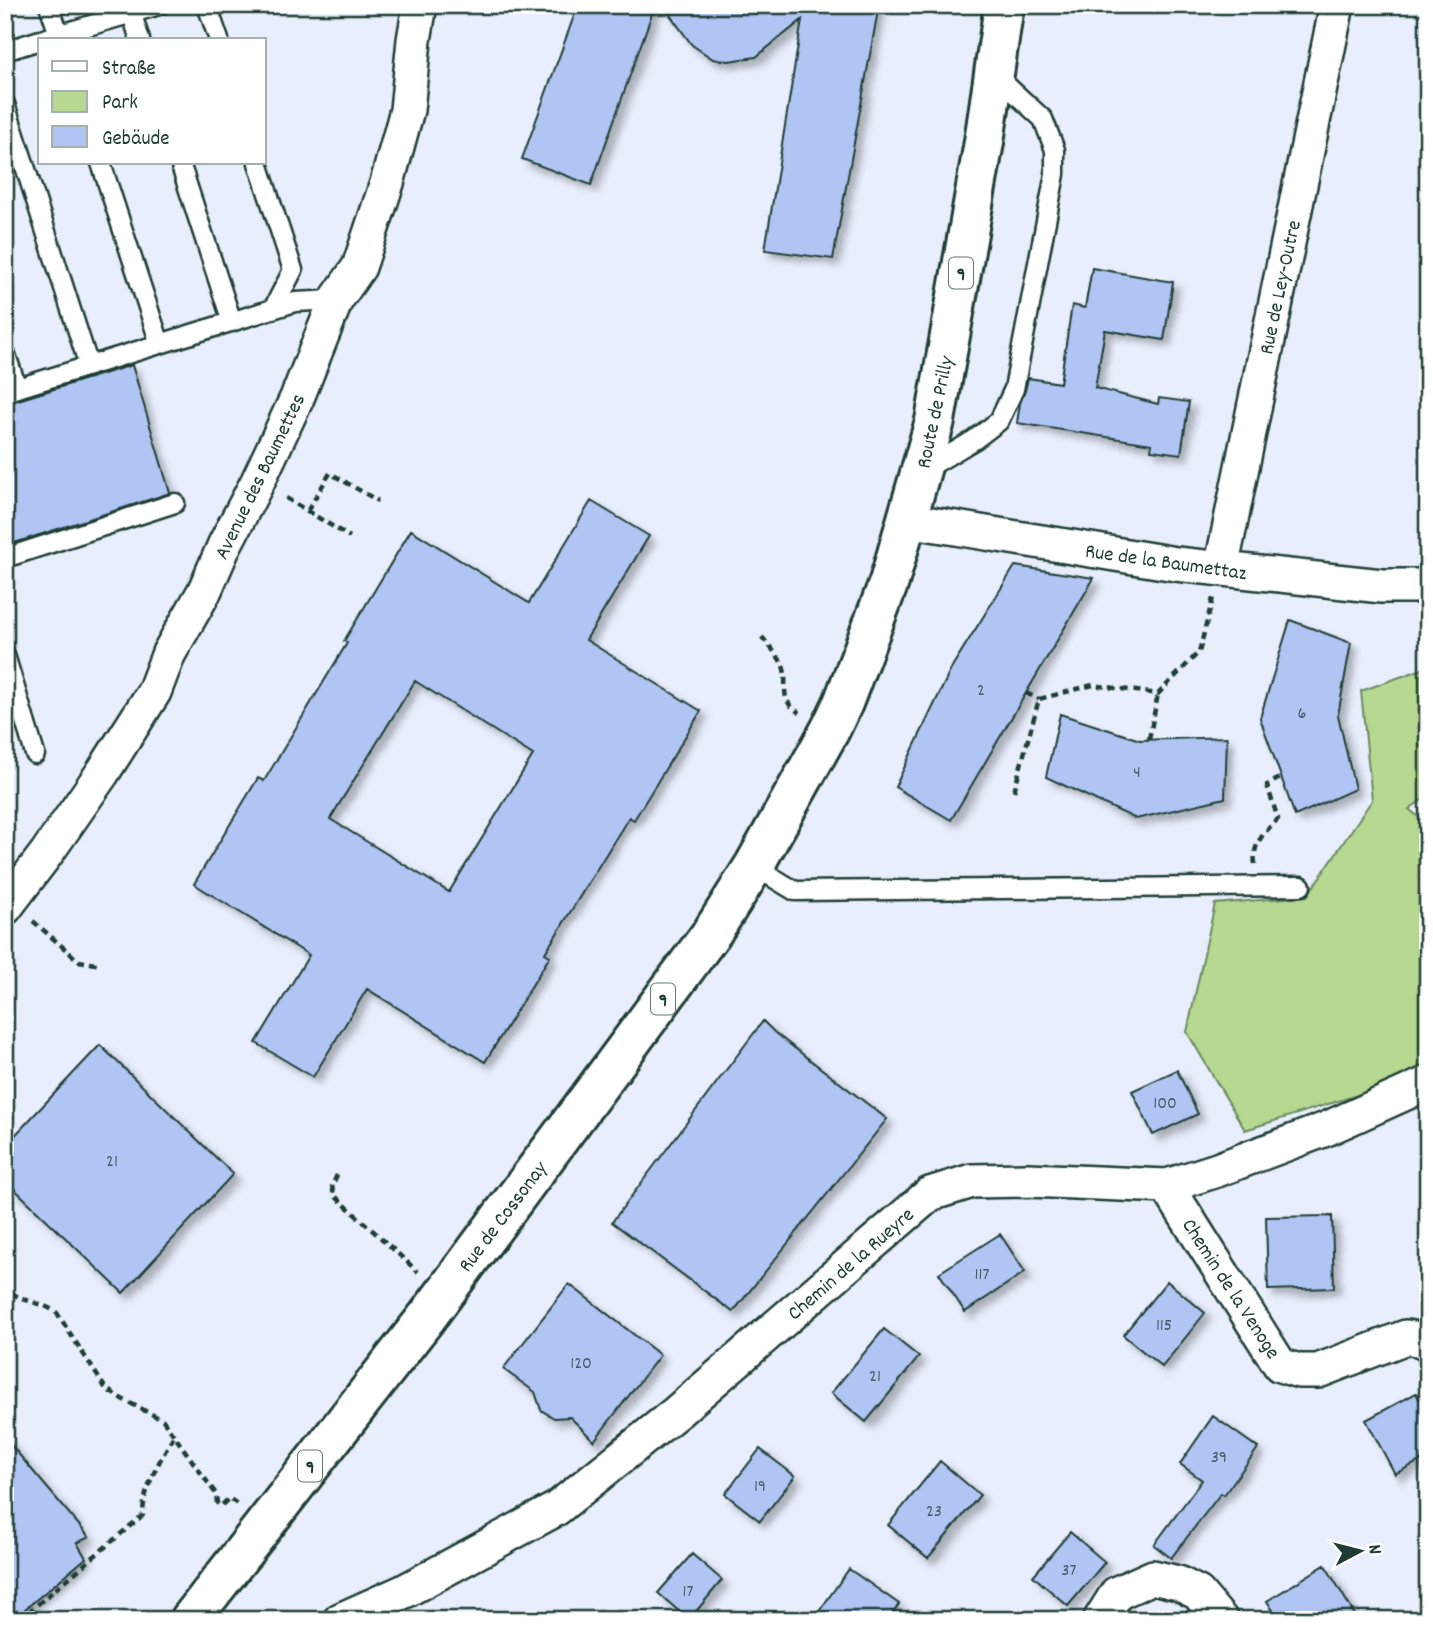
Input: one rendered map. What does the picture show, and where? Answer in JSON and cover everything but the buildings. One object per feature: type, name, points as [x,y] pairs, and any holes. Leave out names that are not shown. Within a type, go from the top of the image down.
[{"type":"main road","name":"Route de Prilly","points":[[793,798],[843,703],[889,582],[935,421],[1004,5]]},
{"type":"main road","name":"Rue de Cossonay","points":[[197,1618],[520,1192],[713,931],[793,798]]},
{"type":"street","name":"Avenue des Baumettes","points":[[8,905],[103,772],[153,692],[169,653],[204,592],[297,398],[336,300],[359,267],[387,183],[407,110],[420,5]]},
{"type":"street","name":"Rue de Ley-Outre","points":[[1221,569],[1337,5]]},
{"type":"street","name":"Rue de la Baumettaz","points":[[907,520],[1176,564],[1382,586],[1428,586]]},
{"type":"street","name":"Chemin de la Rueyre","points":[[354,1618],[556,1509],[677,1412],[930,1194],[972,1181],[1028,1180],[1167,1186],[1326,1129],[1428,1083]]},
{"type":"street","name":"Chemin de la Venoge","points":[[1167,1186],[1279,1365],[1299,1371],[1318,1371],[1406,1337],[1428,1344]]},
{"type":"street","points":[[1100,1620],[1117,1593],[1153,1577],[1178,1583],[1198,1593],[1221,1620]]},
{"type":"lane","points":[[49,5],[60,37],[130,9],[159,5]]},
{"type":"lane","points":[[207,5],[218,38]]},
{"type":"lane","points":[[130,9],[139,38]]},
{"type":"lane","points":[[5,51],[38,41]]},
{"type":"lane","points":[[921,471],[999,422],[1014,388],[1055,174],[1055,150],[1043,119],[994,74]]},
{"type":"lane","points":[[5,104],[89,366]]},
{"type":"lane","points":[[101,164],[160,344]]},
{"type":"lane","points":[[180,164],[232,322]]},
{"type":"lane","points":[[258,164],[293,270],[273,309]]},
{"type":"lane","points":[[5,352],[11,390],[295,302],[336,300]]},
{"type":"lane","points":[[5,558],[175,503]]},
{"type":"lane","points":[[5,655],[35,754]]},
{"type":"lane","points":[[754,866],[795,891],[1301,886]]},
{"type":"path","points":[[350,537],[308,510],[330,473],[377,501]]},
{"type":"path","points":[[1149,740],[1158,694],[1199,652],[1221,569]]},
{"type":"path","points":[[762,637],[783,667],[786,699],[792,709],[800,713]]},
{"type":"path","points":[[1026,693],[1039,699],[1093,685],[1158,694]]},
{"type":"path","points":[[1014,791],[1039,699]]},
{"type":"path","points":[[1258,886],[1254,855],[1259,838],[1278,819],[1267,785],[1282,777]]},
{"type":"path","points":[[8,905],[25,914],[79,961],[101,965]]},
{"type":"path","points":[[337,1175],[332,1186],[334,1195],[413,1268]]},
{"type":"path","points":[[5,1283],[8,1291],[16,1296],[51,1308],[57,1313],[106,1389],[163,1420],[216,1494],[217,1503],[222,1506],[229,1498],[238,1505]]},
{"type":"path","points":[[19,1620],[143,1515],[143,1503],[174,1435]]},
{"type":"green space","points":[[1428,667],[1428,796],[1409,809],[1428,825],[1428,1073],[1245,1130],[1187,1032],[1215,904],[1307,896],[1372,800],[1361,691]]}]
